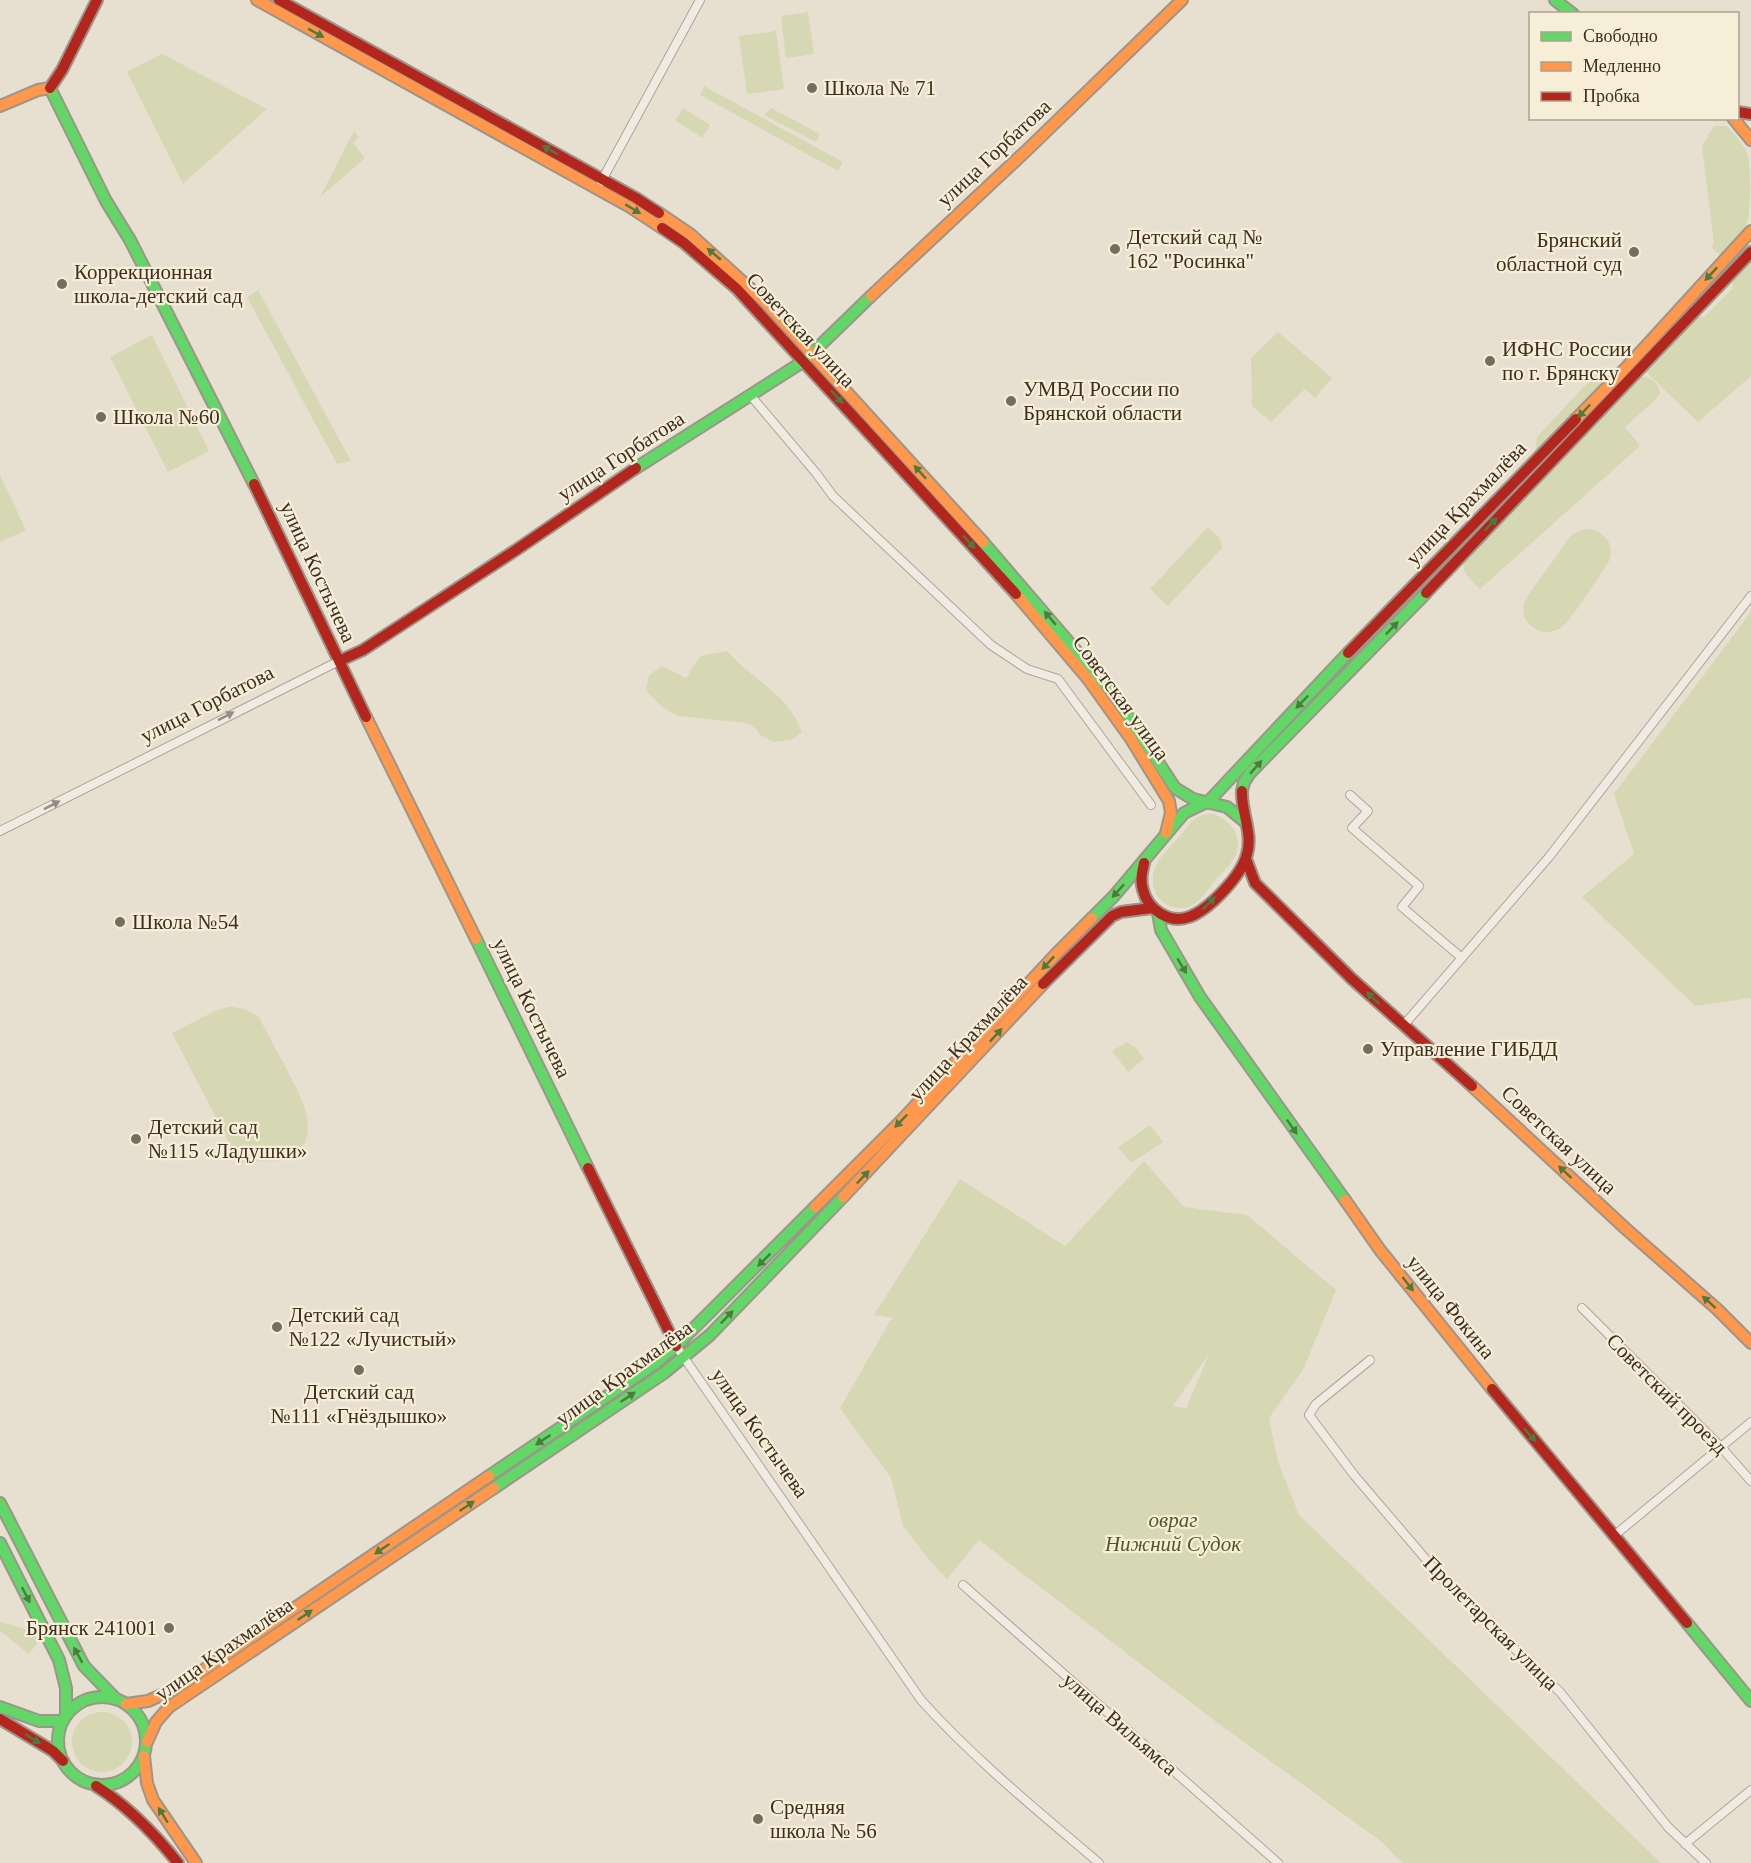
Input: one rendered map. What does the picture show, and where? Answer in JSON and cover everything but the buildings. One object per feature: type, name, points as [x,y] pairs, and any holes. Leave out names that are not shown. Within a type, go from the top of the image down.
[{"type":"main road","points":[[0,106],[38,90],[50,88],[62,70],[97,0]]},
{"type":"main road","name":"Советская улица","points":[[257,0],[600,184]]},
{"type":"main road","name":"Советская улица","points":[[279,0],[600,184],[661,226],[706,261],[808,357],[982,540],[1115,696],[1175,788],[1187,797],[1209,801]]},
{"type":"main road","name":"улица Горбатова","points":[[339,661],[363,650],[516,550],[658,453],[751,396],[808,357],[1182,0]]},
{"type":"main road","points":[[1555,0],[1570,12]]},
{"type":"main road","name":"улица Костычева","points":[[50,88],[106,201],[130,240],[175,326],[284,544],[339,661],[676,1346]]},
{"type":"main road","points":[[1735,120],[1751,140]]},
{"type":"main road","name":"улица Крахмалёва","points":[[1209,801],[1333,669],[1625,369],[1751,231]]},
{"type":"main road","points":[[1244,821],[1236,812],[1222,803],[1209,801],[1185,813],[1146,860],[1142,870],[1141,887],[1144,899],[1155,910],[1177,919],[1197,914],[1203,910],[1231,881],[1246,859],[1248,847],[1242,787],[1250,772],[1451,567],[1751,252]]},
{"type":"main road","name":"Советская улица","points":[[808,357],[1017,595],[1088,680],[1131,739],[1169,801],[1172,813],[1165,836]]},
{"type":"main road","name":"Советская улица","points":[[1246,859],[1255,882],[1403,1026],[1503,1114],[1626,1229],[1717,1309],[1751,1343]]},
{"type":"main road","name":"улица Крахмалёва","points":[[121,1702],[148,1701],[177,1688],[647,1369],[676,1346],[902,1120],[1146,860]]},
{"type":"main road","name":"улица Крахмалёва","points":[[147,1742],[156,1722],[169,1707],[644,1387],[684,1357],[710,1335],[775,1269],[1064,962],[1112,916],[1122,912],[1155,910]]},
{"type":"main road","name":"улица Фокина","points":[[1155,910],[1167,941],[1200,997],[1380,1250],[1530,1436],[1616,1535],[1751,1701]]},
{"type":"main road","points":[[0,1503],[84,1666],[121,1702],[137,1714],[144,1727],[147,1742],[144,1756],[147,1783],[153,1800],[196,1863]]},
{"type":"main road","points":[[0,1543],[59,1660],[65,1678],[68,1700],[58,1742],[64,1762]]},
{"type":"main road","points":[[0,1707],[39,1721],[65,1719],[76,1706],[88,1700],[102,1697],[121,1702]]},
{"type":"main road","points":[[0,1719],[53,1751],[75,1776],[119,1800],[135,1813],[178,1863]]},
{"type":"main road","points":[[92,1784],[117,1783],[133,1772],[144,1756]]},
{"type":"street","points":[[600,184],[700,0]]},
{"type":"street","points":[[751,396],[816,472],[833,496],[991,645],[1027,669],[1058,679],[1151,805]]},
{"type":"street","points":[[1403,1026],[1549,857],[1751,596]]},
{"type":"street","name":"улица Горбатова","points":[[0,831],[339,661]]},
{"type":"street","points":[[1350,795],[1368,811],[1352,828],[1419,886],[1402,907],[1462,958]]},
{"type":"street","name":"Советский проезд","points":[[1582,1308],[1721,1447],[1751,1481]]},
{"type":"street","name":"улица Костычева","points":[[676,1346],[921,1700],[946,1728],[997,1775],[1099,1863]]},
{"type":"street","name":"Пролетарская улица","points":[[1370,1360],[1316,1404],[1310,1415],[1354,1475],[1447,1584],[1560,1692],[1668,1827],[1706,1863]]},
{"type":"street","points":[[1616,1535],[1751,1422]]},
{"type":"street","name":"улица Вильямса","points":[[963,1585],[1278,1863]]},
{"type":"street","points":[[1685,1844],[1751,1790]]},
{"type":"green space","points":[[808,12],[814,54],[786,58],[781,16]]},
{"type":"green space","points":[[776,31],[784,89],[747,94],[739,36]]},
{"type":"green space","points":[[162,54],[267,109],[183,184],[127,72]]},
{"type":"green space","points":[[704,86],[843,162],[838,171],[700,95]]},
{"type":"green space","points":[[683,108],[710,125],[702,138],[675,120]]},
{"type":"green space","points":[[771,108],[820,134],[816,142],[764,115]]},
{"type":"green space","points":[[1714,126],[1727,126],[1739,140],[1745,148],[1750,172],[1747,223],[1739,237],[1722,257],[1712,248],[1714,243],[1702,146]]},
{"type":"green space","points":[[354,131],[359,138],[353,143],[365,158],[320,197]]},
{"type":"green space","points":[[1751,257],[1751,376],[1698,422],[1644,370],[1696,317],[1704,317],[1733,288],[1732,277]]},
{"type":"green space","points":[[258,290],[351,461],[337,464],[247,297]]},
{"type":"green space","points":[[1278,332],[1332,378],[1315,398],[1305,389],[1271,422],[1252,406],[1251,358]]},
{"type":"green space","points":[[152,335],[209,451],[168,472],[110,357]]},
{"type":"green space","points":[[1601,368],[1608,374],[1603,382],[1535,454],[1537,437]]},
{"type":"green space","points":[[1641,377],[1654,381],[1660,393],[1625,427],[1640,446],[1480,589],[1465,572],[1464,558],[1636,379]]},
{"type":"green space","points":[[0,475],[26,530],[0,542]]},
{"type":"green space","points":[[1208,527],[1220,539],[1222,548],[1168,606],[1150,589]]},
{"type":"green space","points":[[1590,529],[1601,533],[1608,540],[1611,550],[1609,561],[1581,604],[1563,626],[1548,632],[1533,628],[1524,616],[1523,608],[1527,596],[1571,535],[1580,530]]},
{"type":"green space","points":[[1751,612],[1751,998],[1695,1006],[1582,897],[1634,854],[1614,794]]},
{"type":"green space","points":[[727,651],[779,697],[796,718],[802,732],[791,740],[774,742],[760,735],[757,729],[747,723],[679,716],[663,708],[646,690],[649,675],[662,666],[686,678],[700,656]]},
{"type":"green space","points":[[1209,813],[1229,823],[1233,829],[1238,842],[1235,857],[1195,904],[1185,908],[1170,906],[1158,897],[1155,891],[1153,876],[1155,868],[1161,857],[1192,822],[1197,817]]},
{"type":"green space","points":[[228,1007],[244,1009],[259,1017],[303,1103],[307,1116],[306,1140],[298,1151],[285,1159],[240,1164],[172,1033],[215,1011]]},
{"type":"green space","points":[[1127,1042],[1136,1048],[1144,1059],[1128,1072],[1112,1051]]},
{"type":"green space","points":[[1150,1125],[1163,1142],[1131,1163],[1118,1147]]},
{"type":"green space","name":"овраг Нижний Судок","points":[[1144,1161],[1184,1207],[1247,1215],[1336,1290],[1303,1370],[1269,1418],[1278,1462],[1299,1515],[1661,1863],[1402,1863],[1382,1842],[1215,1721],[979,1540],[947,1579],[903,1526],[891,1478],[840,1408],[890,1321],[894,1318],[874,1315],[960,1179],[1065,1246]],"holes":[[[1210,1352],[1186,1408],[1173,1406]]]},
{"type":"green space","points":[[0,1622],[33,1631],[38,1642],[29,1654],[0,1631]]},
{"type":"green space","points":[[96,1712],[108,1712],[119,1717],[127,1725],[132,1742],[130,1754],[119,1767],[108,1772],[96,1772],[85,1767],[77,1759],[72,1748],[72,1736],[77,1725],[85,1717]]},
{"type":"traffic: fast","points":[[1555,0],[1570,12]]},
{"type":"traffic: fast","points":[[50,88],[106,201],[130,240],[254,484]]},
{"type":"traffic: fast","points":[[636,468],[804,361],[871,296]]},
{"type":"traffic: fast","points":[[983,542],[1115,696],[1175,788],[1193,799],[1227,807],[1244,821]]},
{"type":"traffic: fast","points":[[1242,791],[1244,782],[1250,773],[1426,593]]},
{"type":"traffic: fast","points":[[1092,918],[1114,896],[1184,813],[1209,801],[1348,653]]},
{"type":"traffic: fast","points":[[1158,913],[1161,930],[1200,997],[1345,1200]]},
{"type":"traffic: fast","points":[[476,939],[588,1168]]},
{"type":"traffic: fast","points":[[494,1488],[664,1373],[710,1335],[843,1197]]},
{"type":"traffic: fast","points":[[489,1476],[656,1363],[676,1346],[815,1207]]},
{"type":"traffic: fast","points":[[0,1503],[84,1666],[116,1699]]},
{"type":"traffic: fast","points":[[0,1543],[59,1660],[66,1688],[66,1716]]},
{"type":"traffic: fast","points":[[1687,1623],[1751,1701]]},
{"type":"traffic: fast","points":[[102,1697],[119,1701],[133,1710],[142,1724],[146,1741],[142,1758],[133,1772],[119,1781],[102,1785],[85,1781],[71,1772],[62,1758],[58,1741],[62,1724],[71,1710],[85,1701],[102,1697]]},
{"type":"traffic: fast","points":[[0,1707],[39,1721],[63,1721]]},
{"type":"traffic: slow","points":[[257,0],[630,207],[662,228]]},
{"type":"traffic: slow","points":[[871,296],[1182,0]]},
{"type":"traffic: slow","points":[[0,106],[38,90],[50,88]]},
{"type":"traffic: slow","points":[[1735,120],[1751,140]]},
{"type":"traffic: slow","points":[[659,213],[690,234],[764,301],[983,542]]},
{"type":"traffic: slow","points":[[1576,419],[1751,231]]},
{"type":"traffic: slow","points":[[1016,594],[1088,679],[1131,739],[1169,801],[1171,813],[1166,833]]},
{"type":"traffic: slow","points":[[366,717],[476,939]]},
{"type":"traffic: slow","points":[[815,1207],[902,1120],[1092,918]]},
{"type":"traffic: slow","points":[[843,1197],[1043,984]]},
{"type":"traffic: slow","points":[[1472,1086],[1626,1229],[1717,1309],[1751,1343]]},
{"type":"traffic: slow","points":[[1345,1200],[1380,1250],[1492,1389]]},
{"type":"traffic: slow","points":[[126,1704],[148,1701],[177,1688],[489,1476]]},
{"type":"traffic: slow","points":[[147,1742],[156,1722],[169,1707],[494,1488]]},
{"type":"traffic: slow","points":[[144,1756],[147,1783],[153,1800],[196,1863]]},
{"type":"traffic: jam","points":[[50,88],[62,70],[97,0]]},
{"type":"traffic: jam","points":[[279,0],[636,198],[659,213]]},
{"type":"traffic: jam","points":[[1739,112],[1751,114]]},
{"type":"traffic: jam","points":[[662,228],[684,243],[737,289],[1016,594]]},
{"type":"traffic: jam","points":[[1426,593],[1751,252]]},
{"type":"traffic: jam","points":[[1348,653],[1576,419]]},
{"type":"traffic: jam","points":[[339,661],[363,650],[636,468]]},
{"type":"traffic: jam","points":[[254,484],[366,717]]},
{"type":"traffic: jam","points":[[1144,863],[1141,880],[1143,890],[1149,904],[1160,914],[1181,919],[1206,907],[1224,891],[1239,872],[1247,854],[1249,838],[1242,791]]},
{"type":"traffic: jam","points":[[1246,859],[1255,883],[1352,979],[1472,1086]]},
{"type":"traffic: jam","points":[[1043,984],[1112,916],[1121,912],[1152,908]]},
{"type":"traffic: jam","points":[[588,1168],[676,1346]]},
{"type":"traffic: jam","points":[[1492,1389],[1687,1623]]},
{"type":"traffic: jam","points":[[0,1719],[53,1751],[63,1761]]},
{"type":"traffic: jam","points":[[96,1786],[140,1821],[178,1863]]},
{"type":"place","name":"Школа № 71","points":[[812,88]]},
{"type":"place","name":"Детский сад № 162 \"Росинка\"","points":[[1115,249]]},
{"type":"place","name":"Брянский областной суд","points":[[1634,252]]},
{"type":"place","name":"Коррекционная школа-детский сад","points":[[62,284]]},
{"type":"place","name":"ИФНС России по г. Брянску","points":[[1490,361]]},
{"type":"place","name":"УМВД России по Брянской области","points":[[1011,401]]},
{"type":"place","name":"Школа №60","points":[[101,417]]},
{"type":"place","name":"Школа №54","points":[[120,922]]},
{"type":"place","name":"Управление ГИБДД","points":[[1368,1049]]},
{"type":"place","name":"Детский сад №115 «Ладушки»","points":[[136,1139]]},
{"type":"place","name":"Детский сад №122 «Лучистый»","points":[[277,1327]]},
{"type":"place","name":"Детский сад №111 «Гнёздышко»","points":[[359,1370]]},
{"type":"place","name":"Брянск 241001","points":[[169,1628]]},
{"type":"place","name":"Средняя школа № 56","points":[[758,1819]]}]
